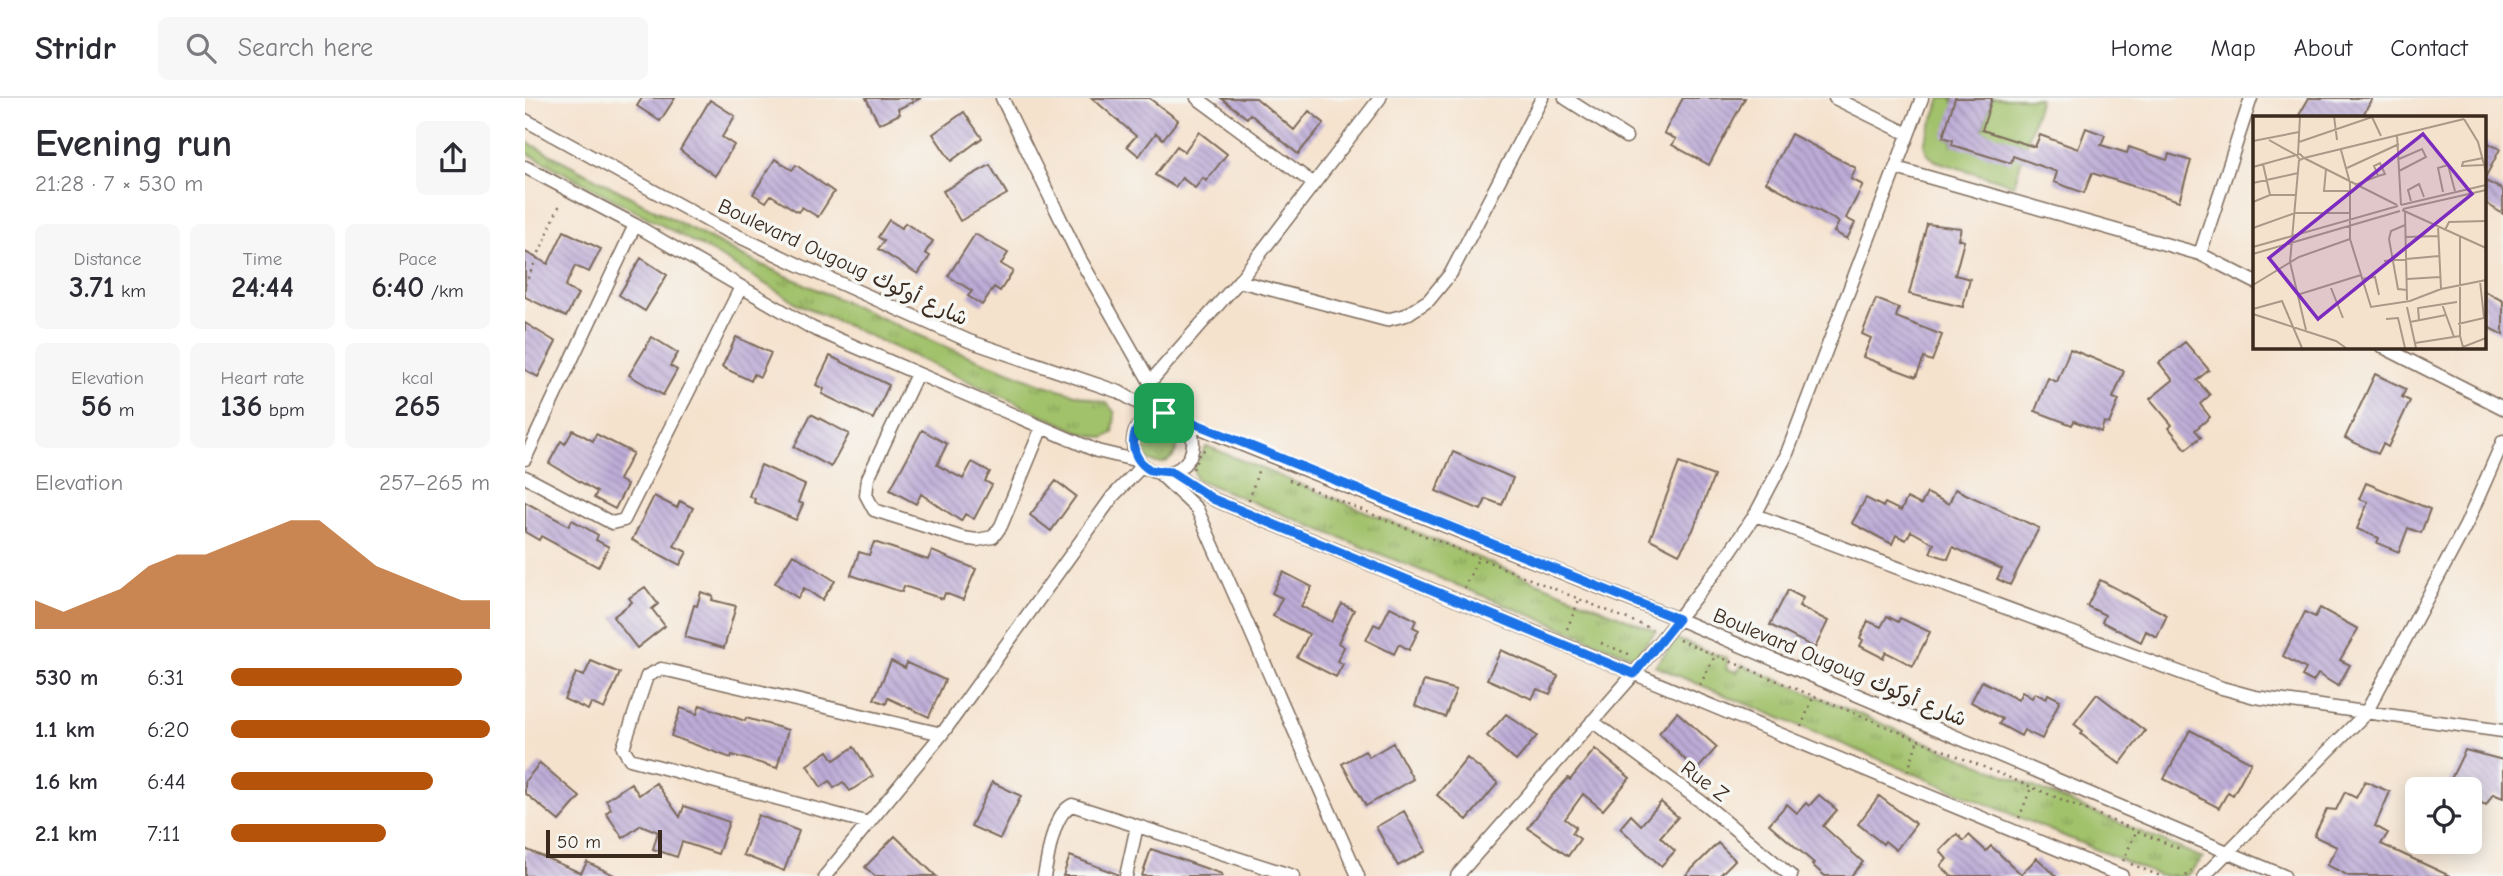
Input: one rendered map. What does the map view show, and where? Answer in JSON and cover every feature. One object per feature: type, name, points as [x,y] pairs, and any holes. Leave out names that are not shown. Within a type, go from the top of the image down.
[{"type":"street","points":[[1002,98],[1080,259],[1150,382],[1160,413]]},
{"type":"street","points":[[1197,98],[1314,184]]},
{"type":"street","points":[[1150,382],[1239,281],[1380,98]]},
{"type":"street","points":[[1239,281],[1386,320],[1406,315],[1429,300],[1451,273],[1542,98]]},
{"type":"street","points":[[1565,98],[1626,136]]},
{"type":"street","points":[[1835,98],[1908,134]]},
{"type":"street","points":[[1457,876],[1634,674],[1755,515],[1786,456],[1922,98]]},
{"type":"street","points":[[2200,254],[2251,98]]},
{"type":"street","name":"Boulevard Ougoug شارع أوكوك","points":[[525,120],[717,226],[797,264],[969,341],[1119,392],[1160,413]]},
{"type":"street","points":[[525,167],[635,225],[812,328],[1097,450],[1165,472],[1213,499],[2122,876]]},
{"type":"street","points":[[1896,168],[2200,254],[2253,281]]},
{"type":"street","points":[[525,459],[635,225]]},
{"type":"street","points":[[525,477],[612,523],[624,520],[741,287]]},
{"type":"street","points":[[2385,348],[2503,408]]},
{"type":"street","points":[[917,374],[868,478],[866,495],[874,510],[963,538],[993,537],[1001,526],[1042,427]]},
{"type":"street","points":[[1141,463],[1133,447],[1135,432],[1143,420],[1160,413],[1183,421],[1191,434],[1192,450],[1184,464],[1165,472]]},
{"type":"street","name":"Boulevard Ougoug شارع أوكوك","points":[[1183,421],[1678,619],[2284,876]]},
{"type":"street","points":[[2199,872],[2229,852],[2365,713],[2466,525],[2503,441]]},
{"type":"street","points":[[825,876],[942,734],[1113,496],[1141,463]]},
{"type":"street","points":[[1165,472],[1197,509],[1358,876]]},
{"type":"street","points":[[1755,515],[2222,688],[2255,697],[2503,732]]},
{"type":"street","points":[[869,823],[630,759],[623,748],[647,676],[661,669],[942,734]]},
{"type":"street","name":"Rue Z","points":[[1592,721],[1707,806],[1791,876]]},
{"type":"street","points":[[1044,876],[1063,810],[1072,806],[1293,876]]},
{"type":"street","points":[[1126,876],[1137,826]]},
{"type":"path","points":[[525,285],[567,190]]},
{"type":"path","points":[[1194,476],[1195,461],[1203,449],[1209,447]]},
{"type":"path","points":[[1239,496],[1249,500],[1259,468]]},
{"type":"path","points":[[1285,478],[1656,631]]},
{"type":"path","points":[[1464,588],[1479,558]]},
{"type":"path","points":[[1578,634],[1567,629],[1579,600]]},
{"type":"path","points":[[1677,639],[2181,849]]},
{"type":"path","points":[[1600,643],[1634,657]]},
{"type":"path","points":[[1689,680],[1700,685],[1716,654]]},
{"type":"path","points":[[1801,727],[1814,695]]},
{"type":"path","points":[[1908,772],[1918,739]]},
{"type":"path","points":[[2030,822],[2019,818],[2032,787]]},
{"type":"path","points":[[2123,861],[2136,831]]},
{"type":"path","points":[[2112,856],[2160,876]]},
{"type":"path","points":[[2186,876],[2199,872]]},
{"type":"green space","points":[[1941,98],[1954,98],[1953,103],[1963,106],[1944,137],[1953,140],[1952,145],[1982,131],[1992,98],[2040,98],[2014,185],[1936,161],[1927,154],[1924,143]]},
{"type":"green space","points":[[525,141],[744,257],[941,345],[1041,384],[1107,403],[1115,413],[1113,433],[1104,438],[1082,433],[797,303],[712,252],[525,152]]},
{"type":"green space","points":[[1159,427],[1171,433],[1177,445],[1171,457],[1159,463],[1147,457],[1141,445],[1147,433]]},
{"type":"green space","points":[[1206,447],[1656,631],[1634,657],[1196,479],[1193,467]]},
{"type":"green space","points":[[1677,639],[1728,659],[1726,669],[1737,672],[1742,665],[2203,858],[2186,876],[2160,876],[1655,666]]},
{"type":"building","points":[[642,98],[675,98],[660,121],[637,106]]},
{"type":"building","points":[[866,98],[921,98],[898,109],[900,114],[879,124]]},
{"type":"building","points":[[1092,98],[1149,98],[1178,120],[1163,139],[1156,133],[1139,156],[1127,146],[1136,136]]},
{"type":"building","points":[[1221,98],[1256,98],[1294,130],[1309,111],[1324,123],[1298,154],[1250,114],[1247,118]]},
{"type":"building","points":[[1683,98],[1745,98],[1709,165],[1672,145],[1676,139],[1664,133]]},
{"type":"building","points":[[1955,98],[1992,98],[1982,130],[2035,147],[2040,135],[2078,149],[2086,128],[2105,135],[2101,145],[2127,153],[2129,147],[2167,160],[2169,154],[2191,161],[2179,201],[2092,173],[2084,193],[2054,182],[2057,172],[2013,156],[2011,163],[1952,145],[1953,140],[1943,137]]},
{"type":"building","points":[[2309,98],[2372,98],[2363,116],[2299,116]]},
{"type":"building","points":[[710,100],[735,116],[722,137],[734,145],[715,176],[680,150]]},
{"type":"building","points":[[964,112],[982,138],[951,161],[933,134]]},
{"type":"building","points":[[1199,132],[1227,154],[1206,181],[1203,178],[1195,188],[1182,178],[1175,187],[1155,175],[1177,146],[1184,152]]},
{"type":"building","points":[[1791,134],[1856,168],[1851,179],[1863,185],[1846,218],[1855,223],[1847,239],[1834,232],[1839,222],[1766,182]]},
{"type":"building","points":[[2485,142],[2500,149],[2485,178]]},
{"type":"building","points":[[775,159],[792,170],[796,165],[834,192],[818,217],[802,207],[798,212],[771,195],[766,202],[753,194]]},
{"type":"building","points":[[990,165],[1007,194],[960,221],[943,191]]},
{"type":"building","points":[[2485,181],[2503,190],[2503,214],[2485,203]]},
{"type":"building","points":[[889,220],[902,228],[905,223],[933,241],[925,253],[930,256],[918,274],[878,249],[884,241],[878,237]]},
{"type":"building","points":[[1927,224],[1961,228],[1958,239],[1964,241],[1955,275],[1970,279],[1963,307],[1909,294]]},
{"type":"building","points":[[564,231],[601,249],[589,272],[575,266],[565,287],[578,294],[566,317],[525,297],[525,252],[548,264]]},
{"type":"building","points":[[975,234],[1008,253],[1001,264],[1013,271],[1000,291],[994,287],[982,305],[968,296],[972,291],[948,276]]},
{"type":"building","points":[[641,258],[667,275],[645,311],[619,295]]},
{"type":"building","points":[[2485,292],[2503,301],[2503,335],[2485,326]]},
{"type":"building","points":[[1876,299],[1899,308],[1896,317],[1942,335],[1932,361],[1924,358],[1916,377],[1863,357],[1871,338],[1862,334]]},
{"type":"building","points":[[525,323],[556,342],[538,377],[525,370]]},
{"type":"building","points":[[652,337],[678,353],[670,366],[677,370],[663,395],[629,375]]},
{"type":"building","points":[[736,337],[771,353],[760,377],[754,374],[751,381],[722,367]]},
{"type":"building","points":[[2185,342],[2209,370],[2197,380],[2210,395],[2200,404],[2210,417],[2195,430],[2201,437],[2186,449],[2169,428],[2172,425],[2150,399],[2173,380],[2159,363]]},
{"type":"building","points":[[2070,349],[2124,371],[2113,398],[2119,400],[2109,424],[2104,422],[2101,432],[2074,421],[2072,425],[2035,411],[2048,378],[2057,382]]},
{"type":"building","points":[[830,356],[889,385],[873,419],[822,394],[824,389],[816,385]]},
{"type":"building","points":[[2375,374],[2406,389],[2402,397],[2410,401],[2388,447],[2383,444],[2378,454],[2345,438]]},
{"type":"building","points":[[811,414],[849,434],[831,467],[794,447]]},
{"type":"building","points":[[573,430],[593,441],[596,434],[633,453],[619,480],[627,485],[615,509],[594,498],[597,492],[549,463],[561,441],[565,444]]},
{"type":"building","points":[[922,430],[947,444],[937,465],[963,479],[972,462],[990,472],[985,481],[992,485],[974,519],[965,514],[961,521],[921,494],[916,504],[890,490]]},
{"type":"building","points":[[1453,452],[1513,478],[1502,505],[1486,499],[1481,510],[1436,491]]},
{"type":"building","points":[[1679,463],[1714,476],[1693,530],[1679,554],[1650,539]]},
{"type":"building","points":[[761,465],[805,485],[798,502],[803,504],[796,520],[754,502],[755,499],[749,496]]},
{"type":"building","points":[[1056,481],[1076,496],[1051,531],[1030,515]]},
{"type":"building","points":[[2366,483],[2430,509],[2421,533],[2408,528],[2399,552],[2377,543],[2379,538],[2357,529],[2368,502],[2359,499]]},
{"type":"building","points":[[1955,489],[2039,528],[2010,585],[1997,579],[2002,569],[1953,547],[1948,559],[1930,553],[1934,544],[1911,531],[1906,540],[1896,535],[1892,544],[1852,523],[1866,498],[1883,507],[1885,503],[1901,511],[1907,498],[1921,505],[1927,493],[1949,504]]},
{"type":"building","points":[[654,496],[677,508],[680,501],[693,508],[674,546],[687,552],[680,565],[632,540]]},
{"type":"building","points":[[525,502],[569,526],[572,520],[598,535],[596,540],[609,547],[598,567],[541,536],[539,540],[525,532]]},
{"type":"building","points":[[874,542],[928,560],[932,551],[976,569],[963,600],[945,593],[943,599],[904,586],[902,592],[851,575],[859,552],[869,555]]},
{"type":"building","points":[[793,554],[835,581],[822,600],[804,588],[798,598],[775,583]]},
{"type":"building","points":[[1283,572],[1312,587],[1301,606],[1332,622],[1342,604],[1354,610],[1338,643],[1344,647],[1337,661],[1343,664],[1336,677],[1297,657],[1309,634],[1273,616],[1282,598],[1272,593]]},
{"type":"building","points":[[2100,580],[2167,615],[2157,637],[2146,631],[2141,642],[2102,622],[2105,615],[2087,606]]},
{"type":"building","points":[[645,587],[658,604],[652,609],[665,626],[637,648],[613,617],[632,602],[629,598]]},
{"type":"building","points":[[1788,590],[1803,598],[1799,606],[1828,621],[1815,648],[1770,625]]},
{"type":"building","points":[[701,592],[713,596],[712,600],[736,606],[724,648],[685,637],[694,605],[697,606]]},
{"type":"building","points":[[1390,607],[1416,620],[1413,627],[1419,630],[1409,650],[1399,644],[1394,654],[1366,640],[1374,624],[1380,627]]},
{"type":"building","points":[[2320,608],[2358,629],[2340,660],[2350,665],[2338,686],[2318,674],[2313,682],[2302,676],[2306,669],[2283,656],[2305,612],[2315,617]]},
{"type":"building","points":[[1887,616],[1898,622],[1900,618],[1930,632],[1913,666],[1886,652],[1883,658],[1860,646],[1863,640],[1860,638],[1868,621],[1881,627]]},
{"type":"building","points":[[1501,650],[1558,676],[1550,694],[1537,689],[1532,699],[1487,679]]},
{"type":"building","points":[[591,661],[620,673],[604,709],[591,703],[588,710],[564,699],[576,673],[584,676]]},
{"type":"building","points":[[891,661],[905,668],[907,663],[945,680],[929,717],[888,698],[886,704],[874,699]]},
{"type":"building","points":[[1424,681],[1456,690],[1445,717],[1415,706]]},
{"type":"building","points":[[1982,681],[2018,700],[2022,692],[2032,698],[2035,693],[2046,699],[2048,694],[2060,700],[2042,739],[2024,730],[2021,736],[1999,724],[2002,719],[1971,702]]},
{"type":"building","points":[[2097,694],[2145,731],[2120,764],[2081,734],[2083,731],[2074,724]]},
{"type":"building","points":[[700,705],[745,721],[746,718],[788,730],[777,768],[732,755],[731,758],[671,736],[681,708],[697,714]]},
{"type":"building","points":[[1677,712],[1717,747],[1696,771],[1659,733]]},
{"type":"building","points":[[1506,714],[1537,736],[1516,761],[1487,736]]},
{"type":"building","points":[[2190,730],[2251,762],[2233,795],[2228,792],[2219,808],[2164,779]]},
{"type":"building","points":[[1393,743],[1413,779],[1366,806],[1342,764],[1365,751],[1369,757]]},
{"type":"building","points":[[854,747],[873,776],[850,791],[843,782],[834,788],[830,781],[821,787],[807,765],[828,751],[834,760]]},
{"type":"building","points":[[1595,749],[1630,778],[1603,810],[1583,794],[1565,819],[1576,827],[1572,833],[1580,839],[1568,856],[1528,828],[1550,798],[1568,778],[1570,780]]},
{"type":"building","points":[[2465,750],[2503,760],[2503,798],[2493,794],[2486,805],[2482,803],[2482,777],[2452,777]]},
{"type":"building","points":[[1467,758],[1498,783],[1467,820],[1437,795]]},
{"type":"building","points":[[540,763],[580,797],[559,821],[525,793],[525,781]]},
{"type":"building","points":[[2365,781],[2390,792],[2375,826],[2388,833],[2381,844],[2450,876],[2349,876],[2327,865],[2337,847],[2314,836],[2327,809],[2336,810],[2345,792],[2356,798]]},
{"type":"building","points":[[992,782],[1021,796],[1000,839],[971,826]]},
{"type":"building","points":[[631,783],[639,795],[656,783],[680,817],[684,806],[729,822],[718,854],[682,842],[677,857],[653,849],[658,832],[641,825],[623,838],[606,813],[611,809],[606,800]]},
{"type":"building","points":[[1819,795],[1837,810],[1823,826],[1863,862],[1851,876],[1825,876],[1769,824],[1787,804],[1797,813],[1806,803],[1809,806]]},
{"type":"building","points":[[1879,796],[1916,824],[1896,850],[1885,841],[1883,844],[1858,824]]},
{"type":"building","points":[[1661,802],[1678,817],[1660,837],[1675,851],[1661,866],[1620,828],[1631,815],[1641,825]]},
{"type":"building","points":[[1404,811],[1426,851],[1398,866],[1376,827]]},
{"type":"building","points":[[758,815],[799,831],[784,871],[743,855]]},
{"type":"building","points":[[1957,834],[1964,841],[1969,835],[1986,851],[1991,846],[2021,874],[2037,858],[2056,876],[1951,876],[1941,866],[1947,859],[1940,851]]},
{"type":"building","points":[[895,836],[936,876],[875,876],[865,867]]},
{"type":"building","points":[[1718,843],[1735,860],[1719,876],[1685,876]]},
{"type":"building","points":[[525,849],[581,873],[587,862],[616,876],[525,876]]},
{"type":"building","points":[[1151,849],[1222,874],[1222,876],[1142,876]]},
{"type":"building","points":[[1070,856],[1117,874],[1117,876],[1063,876]]},
{"type":"route","points":[[1164,413],[1678,619],[1634,674],[1213,499],[1190,487],[1171,472],[1159,473],[1150,470],[1135,454],[1133,440],[1143,420],[1164,413]]}]
